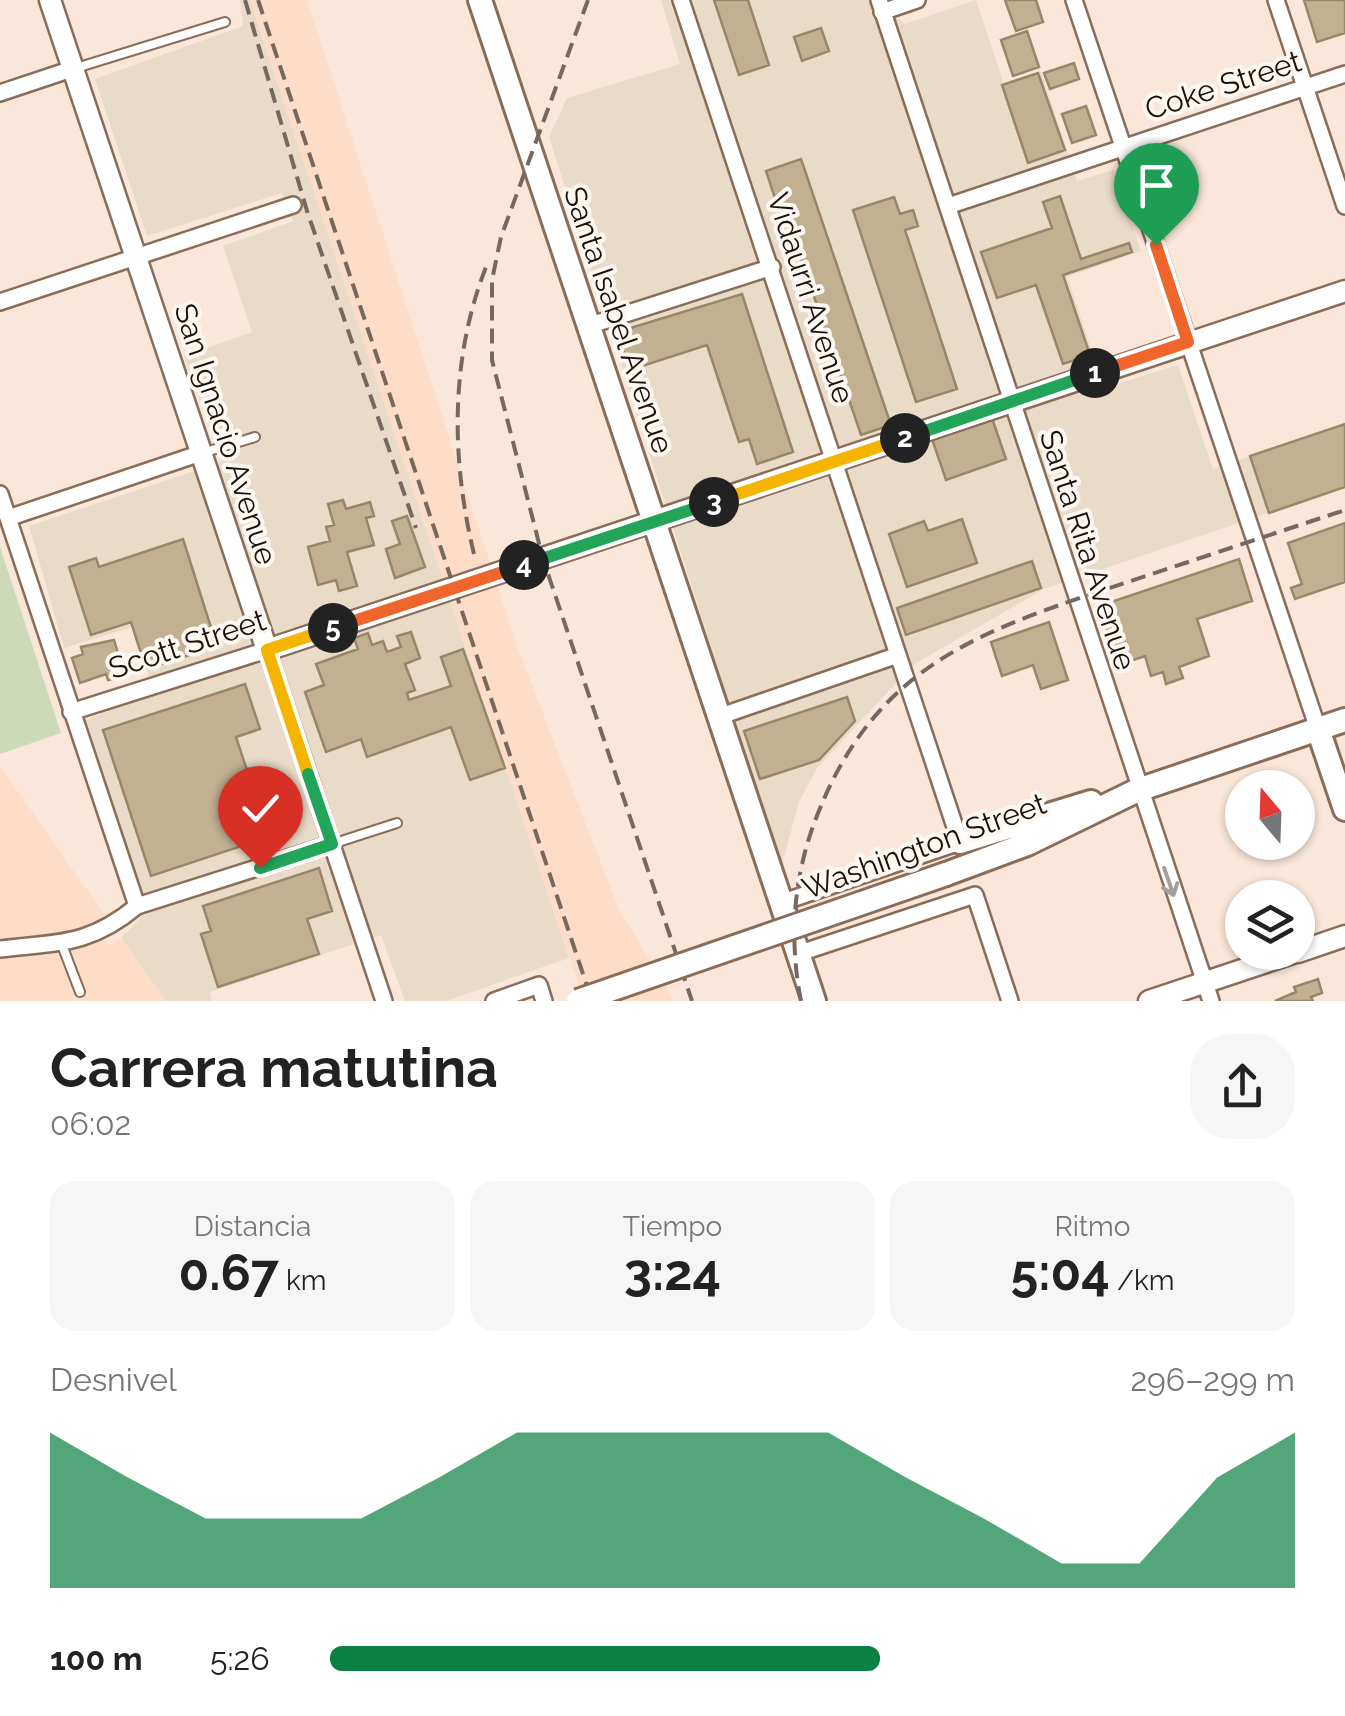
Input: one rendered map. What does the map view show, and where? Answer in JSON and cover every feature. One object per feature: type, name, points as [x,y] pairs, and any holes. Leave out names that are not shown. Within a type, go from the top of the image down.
[{"type":"main road","name":"Santa Isabel Avenue","points":[[480,0],[814,1001]]},
{"type":"main road","name":"Washington Street","points":[[578,1001],[1028,844],[1138,790],[1345,720]]},
{"type":"main road","points":[[1318,730],[1345,809]]},
{"type":"main road","points":[[960,842],[1138,790]]},
{"type":"street","name":"San Ignacio Avenue","points":[[50,0],[384,1001]]},
{"type":"street","name":"Vidaurri Avenue","points":[[681,0],[960,842]]},
{"type":"street","points":[[880,6],[917,0]]},
{"type":"street","points":[[1074,0],[1318,730]]},
{"type":"street","points":[[1276,0],[1345,206]]},
{"type":"street","name":"Santa Rita Avenue","points":[[880,6],[1207,992]]},
{"type":"street","points":[[0,93],[72,69]]},
{"type":"street","name":"Coke Street","points":[[948,206],[1345,74]]},
{"type":"street","points":[[0,302],[293,205]]},
{"type":"street","points":[[591,326],[772,266]]},
{"type":"street","name":"Scott Street","points":[[72,712],[1345,291]]},
{"type":"street","points":[[8,518],[200,454]]},
{"type":"street","points":[[0,494],[137,906]]},
{"type":"street","points":[[721,716],[898,655]]},
{"type":"street","name":"Washington Street","points":[[783,902],[960,842]]},
{"type":"street","points":[[0,950],[62,945],[103,931],[137,906],[332,844]]},
{"type":"street","points":[[845,881],[862,933]]},
{"type":"street","name":"Washington Street","points":[[800,953],[975,895],[1010,1001]]},
{"type":"street","points":[[1315,946],[1345,936]]},
{"type":"street","points":[[1149,1001],[1207,992],[1256,970]]},
{"type":"street","points":[[494,1001],[538,985],[544,1001]]},
{"type":"lane","points":[[72,69],[225,22]]},
{"type":"lane","points":[[200,454],[255,437]]},
{"type":"lane","points":[[332,844],[398,823]]},
{"type":"lane","points":[[62,945],[80,992]]},
{"type":"shaded area","points":[[240,0],[250,0],[569,958],[446,1001],[405,1001],[381,935],[210,992],[212,1001],[166,1001],[121,938],[141,917],[138,883],[86,720],[154,692],[133,627],[64,648],[29,526],[221,462],[184,356],[252,332],[223,246],[293,221],[282,193],[147,236],[95,79],[243,26]]},
{"type":"shaded area","points":[[250,0],[307,0],[518,649],[618,907],[674,1001],[584,1001]]},
{"type":"shaded area","points":[[661,0],[870,0],[905,24],[976,0],[1004,84],[1041,72],[1077,181],[1113,170],[1141,251],[1067,277],[1104,388],[1178,365],[1213,469],[1345,423],[1345,487],[1044,589],[913,665],[817,768],[799,802],[781,868],[549,137],[567,98],[680,64]]},
{"type":"shaded area","points":[[0,766],[106,917],[96,925],[110,945],[121,938],[166,1001],[0,1001]]},
{"type":"green space","points":[[0,547],[61,733],[0,754]]},
{"type":"building","points":[[714,0],[748,0],[769,65],[739,75]]},
{"type":"building","points":[[1005,0],[1036,0],[1043,22],[1016,31]]},
{"type":"building","points":[[1304,0],[1345,0],[1345,33],[1317,42]]},
{"type":"building","points":[[821,28],[829,51],[802,61],[794,37]]},
{"type":"building","points":[[1027,31],[1039,67],[1013,76],[1001,40]]},
{"type":"building","points":[[1074,63],[1079,79],[1050,89],[1044,73]]},
{"type":"building","points":[[1038,73],[1065,150],[1028,163],[1002,85]]},
{"type":"building","points":[[1086,106],[1096,135],[1072,143],[1062,114]]},
{"type":"building","points":[[801,159],[891,425],[861,435],[786,214],[781,216],[766,171]]},
{"type":"building","points":[[1060,196],[1081,259],[1129,243],[1132,252],[1063,275],[1090,355],[1063,364],[1036,285],[997,298],[981,252],[1052,228],[1043,202]]},
{"type":"building","points":[[894,197],[900,214],[913,210],[918,226],[905,230],[957,389],[916,402],[853,210]]},
{"type":"building","points":[[742,294],[793,452],[757,464],[749,439],[739,442],[707,345],[630,370],[617,332]]},
{"type":"building","points":[[992,418],[1006,459],[946,480],[932,439]]},
{"type":"building","points":[[1345,424],[1345,487],[1269,513],[1250,456]]},
{"type":"building","points":[[343,500],[346,509],[370,502],[374,516],[366,518],[374,545],[347,552],[357,586],[339,591],[336,580],[318,585],[308,547],[330,541],[326,527],[334,525],[328,504]]},
{"type":"building","points":[[407,516],[425,567],[395,578],[386,549],[400,544],[392,521]]},
{"type":"building","points":[[962,519],[977,563],[907,587],[889,534],[924,521],[928,531]]},
{"type":"building","points":[[1345,523],[1345,582],[1295,599],[1291,588],[1302,584],[1288,543]]},
{"type":"building","points":[[183,539],[214,637],[202,641],[205,650],[146,669],[131,622],[91,635],[69,567],[96,558],[99,567]]},
{"type":"building","points":[[1239,559],[1252,601],[1197,619],[1209,656],[1179,667],[1183,678],[1166,684],[1163,672],[1151,676],[1145,656],[1119,665],[1099,606]]},
{"type":"building","points":[[1032,561],[1041,588],[906,635],[897,608]]},
{"type":"building","points":[[1049,622],[1068,680],[1041,689],[1033,665],[1002,676],[991,642]]},
{"type":"building","points":[[411,632],[420,658],[405,664],[415,690],[407,693],[409,700],[451,686],[441,657],[463,649],[505,768],[470,780],[451,727],[367,757],[361,739],[326,752],[305,692],[324,685],[316,664],[358,649],[354,638],[368,633],[372,645],[383,641],[387,652],[401,647],[397,636]]},
{"type":"building","points":[[114,640],[119,657],[110,660],[116,678],[108,680],[106,674],[80,683],[72,658],[83,654],[81,647]]},
{"type":"building","points":[[245,684],[260,729],[236,737],[269,837],[151,876],[103,730]]},
{"type":"building","points":[[847,697],[855,721],[819,760],[760,779],[744,731]]},
{"type":"building","points":[[319,868],[332,911],[307,919],[319,954],[218,987],[201,934],[211,931],[203,906]]},
{"type":"building","points":[[1318,979],[1322,993],[1311,997],[1313,1001],[1275,1001],[1296,992],[1294,987]]},
{"type":"railway","points":[[245,0],[307,211],[416,528]]},
{"type":"railway","points":[[258,0],[592,1001]]},
{"type":"railway","points":[[588,0],[501,237],[492,280],[492,360],[543,559],[692,1001]]},
{"type":"railway","points":[[474,554],[461,482],[458,409],[466,337],[486,267]]},
{"type":"railway","points":[[801,1001],[795,910],[802,865],[815,821],[839,768],[868,724],[901,689],[980,637],[1026,618],[1345,510]]},
{"type":"route","points":[[260,868],[332,844],[267,650],[1188,342],[1156,245]]}]
